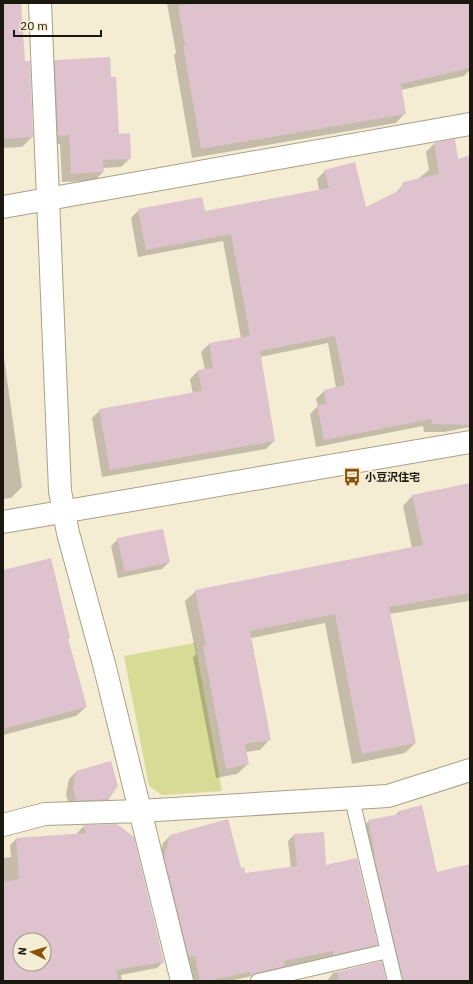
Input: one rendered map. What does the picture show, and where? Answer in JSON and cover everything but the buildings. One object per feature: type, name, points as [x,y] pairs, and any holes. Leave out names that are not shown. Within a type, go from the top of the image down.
[{"type":"street","points":[[40,3],[47,199],[60,483],[63,512],[104,664],[182,981]]},
{"type":"street","points":[[3,207],[470,124]]},
{"type":"street","points":[[3,522],[470,442]]},
{"type":"street","points":[[3,825],[45,814],[140,811],[388,796],[470,770]]},
{"type":"lane","points":[[352,799],[395,981]]},
{"type":"lane","points":[[258,981],[388,951]]},
{"type":"green space","points":[[195,643],[222,791],[162,795],[149,786],[124,656]]},
{"type":"place","name":"小豆沢住宅","points":[[352,477]]}]
